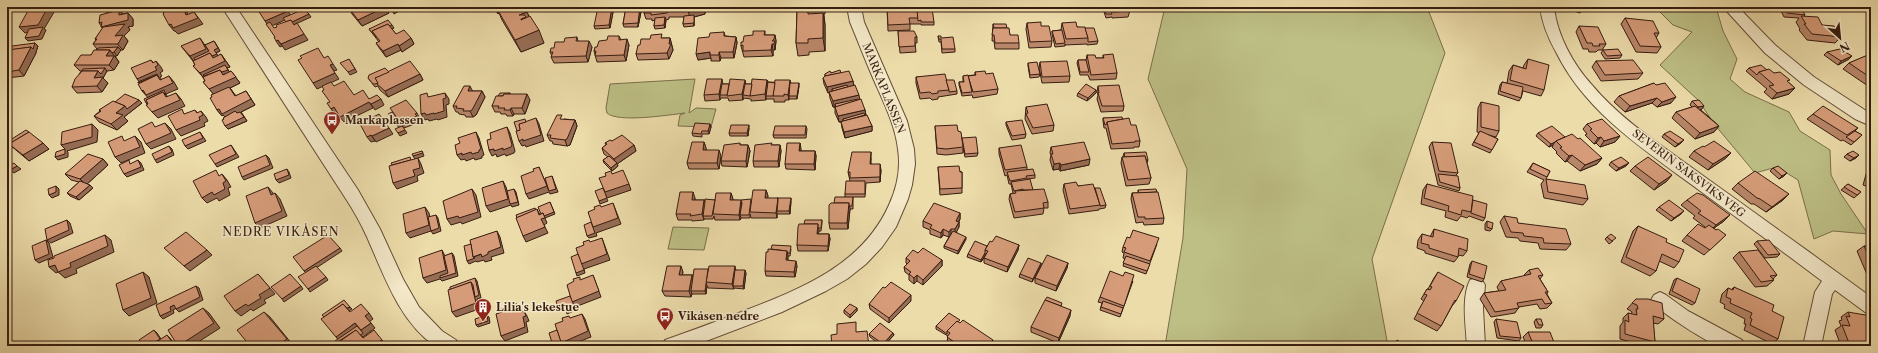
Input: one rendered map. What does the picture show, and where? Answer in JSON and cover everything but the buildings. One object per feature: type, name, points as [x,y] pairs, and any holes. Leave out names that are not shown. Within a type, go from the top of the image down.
[{"type":"street","points":[[229,7],[293,107],[308,126],[343,180],[375,236],[406,304],[421,324],[437,338],[450,346]]},
{"type":"street","name":"MARKAPLASSEN","points":[[672,346],[783,304],[813,291],[861,258],[877,241],[895,213],[905,183],[907,164],[905,141],[898,118],[857,22],[854,7]]},
{"type":"street","name":"SEVERIN SAKSVIKS VEG","points":[[1547,7],[1554,34],[1569,66],[1593,98],[1617,120],[1832,280],[1871,307]]},
{"type":"street","points":[[1730,7],[1770,48],[1809,81],[1860,115],[1871,120]]},
{"type":"street","points":[[1812,346],[1824,292],[1832,280]]},
{"type":"street","points":[[1476,285],[1474,308],[1476,346]]},
{"type":"street","points":[[1660,300],[1682,316],[1736,346]]},
{"type":"green space","points":[[1165,7],[1427,7],[1445,53],[1372,259],[1388,346],[1165,346],[1183,238],[1187,169],[1148,79]]},
{"type":"green space","points":[[1655,7],[1716,7],[1723,31],[1737,59],[1730,79],[1745,92],[1789,112],[1800,131],[1830,150],[1831,175],[1841,194],[1868,234],[1833,231],[1814,239],[1798,180],[1777,167],[1755,173],[1715,125],[1698,100],[1660,65],[1692,32],[1673,25]]},
{"type":"green space","points":[[695,79],[689,113],[696,108],[716,109],[711,127],[678,126],[680,115],[685,113],[656,117],[621,118],[607,113],[606,108],[610,84]]},
{"type":"green space","points":[[673,227],[709,228],[704,250],[668,249]]},
{"type":"place","name":"Markaplassen","points":[[332,135]]},
{"type":"place","name":"Lilia's lekestue","points":[[483,322]]},
{"type":"place","name":"Vikåsen nedre","points":[[665,331]]},
{"type":"district","name":"NEDRE VIKÅSEN","points":[[281,232]]}]
